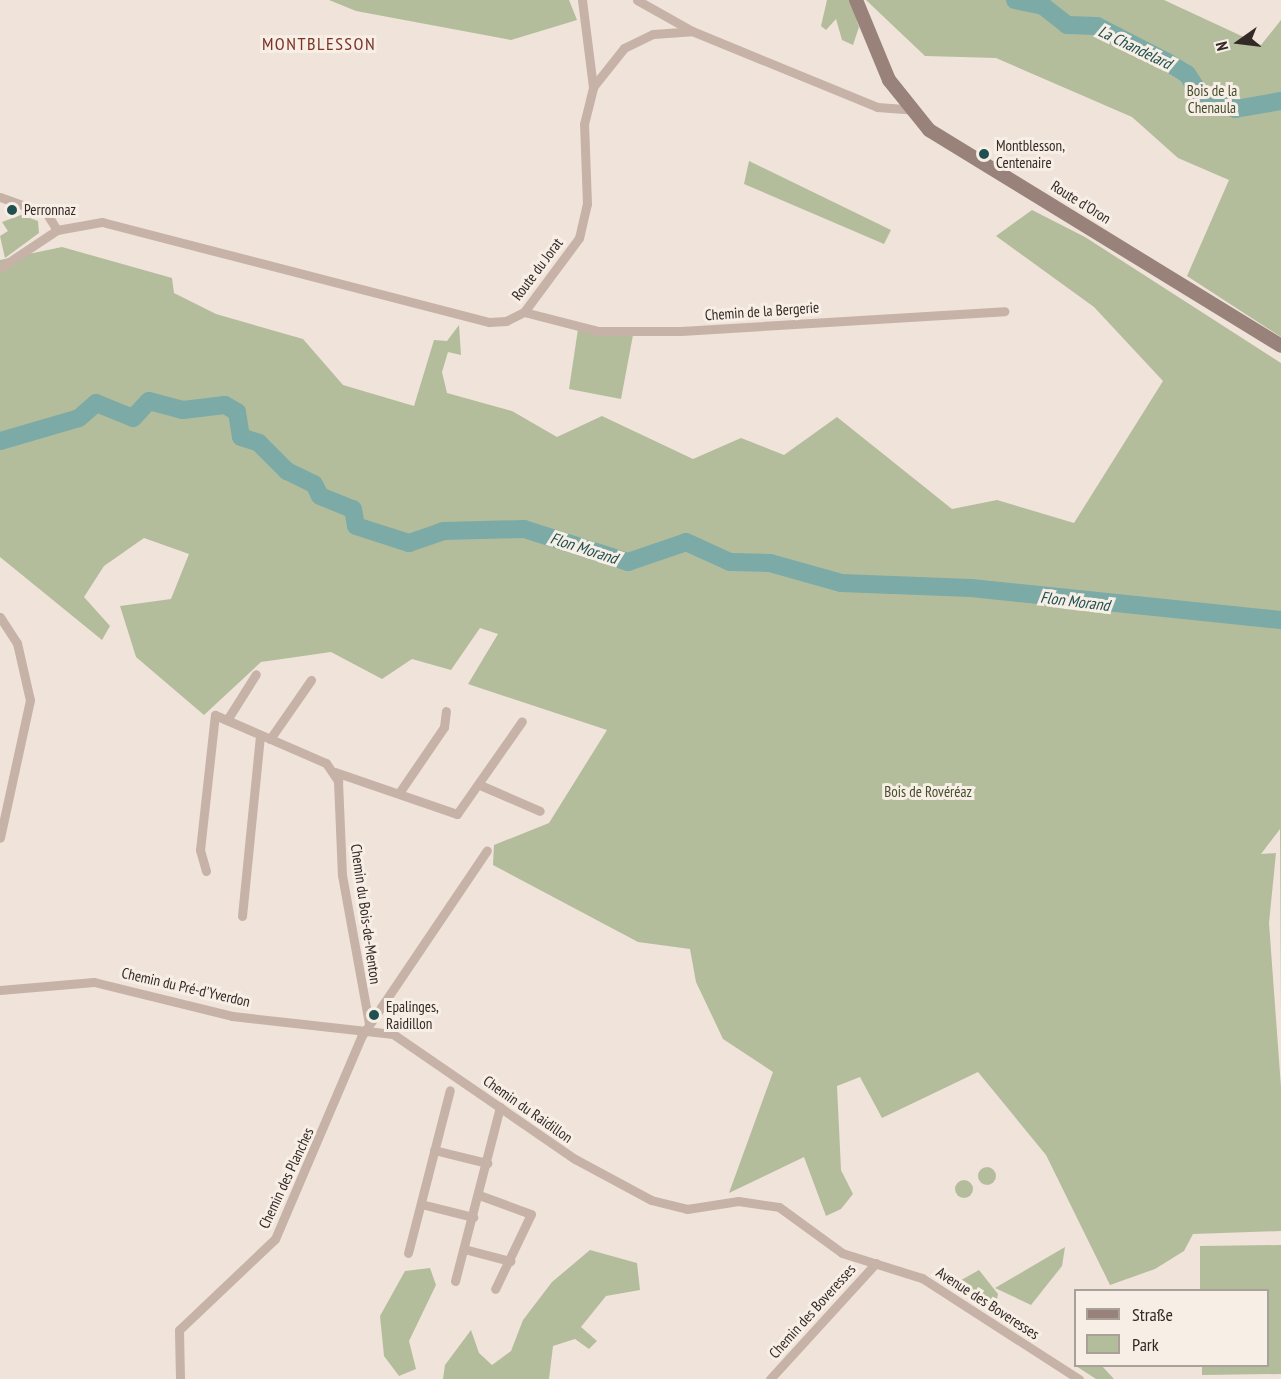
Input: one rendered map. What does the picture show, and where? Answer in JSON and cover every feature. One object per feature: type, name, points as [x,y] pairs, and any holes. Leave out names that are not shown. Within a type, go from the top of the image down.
[{"type":"main road","name":"Route d'Oron","points":[[856,0],[879,61],[908,109],[946,142],[1281,346]]},
{"type":"street","points":[[582,0],[593,87]]},
{"type":"street","points":[[638,0],[692,31]]},
{"type":"street","name":"Route du Jorat","points":[[0,267],[57,230],[88,222],[122,225],[489,322],[524,312],[579,238],[587,204],[584,124],[593,87],[624,48],[653,34],[692,31],[878,107],[908,109]]},
{"type":"street","points":[[0,197],[47,214],[57,230]]},
{"type":"street","name":"Chemin de la Bergerie","points":[[524,312],[598,331],[681,331],[1004,311]]},
{"type":"street","points":[[0,617],[17,643],[30,700],[0,838]]},
{"type":"street","points":[[226,720],[256,674]]},
{"type":"street","points":[[242,916],[265,737],[311,680]]},
{"type":"street","points":[[399,793],[444,727],[446,711]]},
{"type":"street","points":[[206,871],[200,850],[210,724],[215,715],[315,756],[335,772],[457,814],[480,785],[522,721]]},
{"type":"street","name":"Chemin du Bois-de-Menton","points":[[335,772],[342,875],[368,1026]]},
{"type":"street","points":[[480,785],[540,811]]},
{"type":"street","points":[[368,1026],[487,850]]},
{"type":"street","name":"Chemin du Pré-d'Yverdon","points":[[0,990],[94,982],[232,1016],[368,1026]]},
{"type":"street","name":"Chemin du Raidillon","points":[[368,1026],[410,1042],[575,1159],[660,1204],[687,1209],[731,1201],[770,1204],[797,1216],[842,1252],[876,1263]]},
{"type":"street","name":"Chemin des Planches","points":[[180,1379],[179,1330],[196,1310],[269,1248],[285,1224],[368,1026]]},
{"type":"street","points":[[408,1253],[450,1090]]},
{"type":"street","points":[[455,1281],[500,1107]]},
{"type":"street","points":[[435,1150],[487,1163]]},
{"type":"street","points":[[479,1195],[531,1214],[495,1289]]},
{"type":"street","points":[[421,1204],[473,1217]]},
{"type":"street","points":[[464,1249],[510,1261]]},
{"type":"street","name":"Chemin des Boveresses","points":[[770,1379],[876,1263]]},
{"type":"street","name":"Avenue des Boveresses","points":[[876,1263],[922,1278],[1079,1379]]},
{"type":"green space","points":[[329,0],[569,0],[577,20],[511,40],[356,11]]},
{"type":"green space","points":[[827,0],[850,0],[859,27],[853,45],[842,40],[836,19],[826,30],[821,26]]},
{"type":"green space","name":"Bois de la Chenaula","points":[[866,0],[1164,0],[1261,45],[1281,20],[1281,337],[1187,276],[1229,180],[1178,158],[1132,117],[996,58],[925,56]]},
{"type":"green space","points":[[749,161],[891,230],[884,244],[744,184]]},
{"type":"green space","name":"Bois de Rovéréaz","points":[[1032,210],[1085,237],[1281,363],[1281,1018],[1280,829],[1261,854],[1276,853],[1269,923],[1281,1087],[1281,1231],[1193,1234],[1184,1251],[1155,1269],[1110,1285],[1046,1155],[978,1072],[882,1118],[860,1077],[837,1086],[841,1170],[853,1194],[841,1209],[826,1216],[804,1157],[729,1193],[773,1072],[723,1039],[696,982],[690,949],[638,942],[493,865],[494,845],[549,823],[607,730],[468,684],[498,634],[480,628],[451,670],[412,659],[382,679],[331,652],[261,662],[204,715],[136,657],[120,606],[171,599],[189,554],[144,538],[104,566],[84,597],[110,626],[102,640],[0,557],[0,260],[62,247],[172,278],[174,293],[216,314],[303,339],[343,385],[414,406],[434,340],[447,341],[459,325],[461,355],[448,352],[442,372],[447,393],[512,411],[557,437],[602,416],[693,459],[741,438],[784,455],[837,417],[952,509],[997,500],[1074,523],[1163,381],[1094,307],[996,236]]},
{"type":"green space","points":[[21,215],[38,221],[39,233],[5,258],[0,236],[8,231],[2,222]]},
{"type":"green space","points":[[578,329],[633,335],[621,399],[569,389]]},
{"type":"green space","points":[[987,1167],[993,1170],[996,1176],[993,1182],[987,1185],[981,1182],[978,1176],[981,1170]]},
{"type":"green space","points":[[964,1180],[972,1185],[973,1189],[968,1197],[964,1198],[956,1193],[955,1189],[960,1181]]},
{"type":"green space","points":[[1281,1245],[1281,1374],[1202,1375],[1202,1367],[1269,1367],[1269,1289],[1200,1289],[1200,1246]]},
{"type":"green space","points":[[1065,1247],[1062,1266],[1031,1305],[995,1288]]},
{"type":"green space","points":[[590,1250],[637,1263],[640,1290],[606,1296],[581,1327],[597,1341],[589,1349],[575,1339],[553,1346],[549,1379],[443,1379],[445,1365],[471,1330],[479,1353],[492,1365],[511,1351],[523,1320],[552,1282]]},
{"type":"green space","points":[[430,1268],[436,1285],[409,1341],[416,1369],[399,1376],[384,1356],[380,1316],[405,1271]]},
{"type":"green space","points":[[979,1270],[998,1294],[996,1304],[956,1283]]},
{"type":"green space","points":[[1078,1367],[1103,1367],[1114,1379],[1096,1379]]},
{"type":"waterway","name":"La Chandelard","points":[[1015,0],[1043,6],[1067,25],[1097,26],[1167,62],[1187,74],[1203,99],[1235,109],[1281,101]]},
{"type":"waterway","name":"Flon Morand","points":[[0,441],[79,418],[96,403],[133,418],[149,401],[183,410],[225,405],[237,412],[241,437],[259,443],[287,471],[314,484],[320,496],[353,509],[356,526],[409,543],[443,531],[524,529],[628,562],[686,542],[730,562],[770,563],[841,583],[971,588],[1281,620]]},
{"type":"place","name":"Montblesson, Centenaire","points":[[984,154]]},
{"type":"place","name":"Perronnaz","points":[[12,210]]},
{"type":"place","name":"Epalinges, Raidillon","points":[[374,1015]]},
{"type":"district","name":"MONTBLESSON","points":[[319,44]]}]
